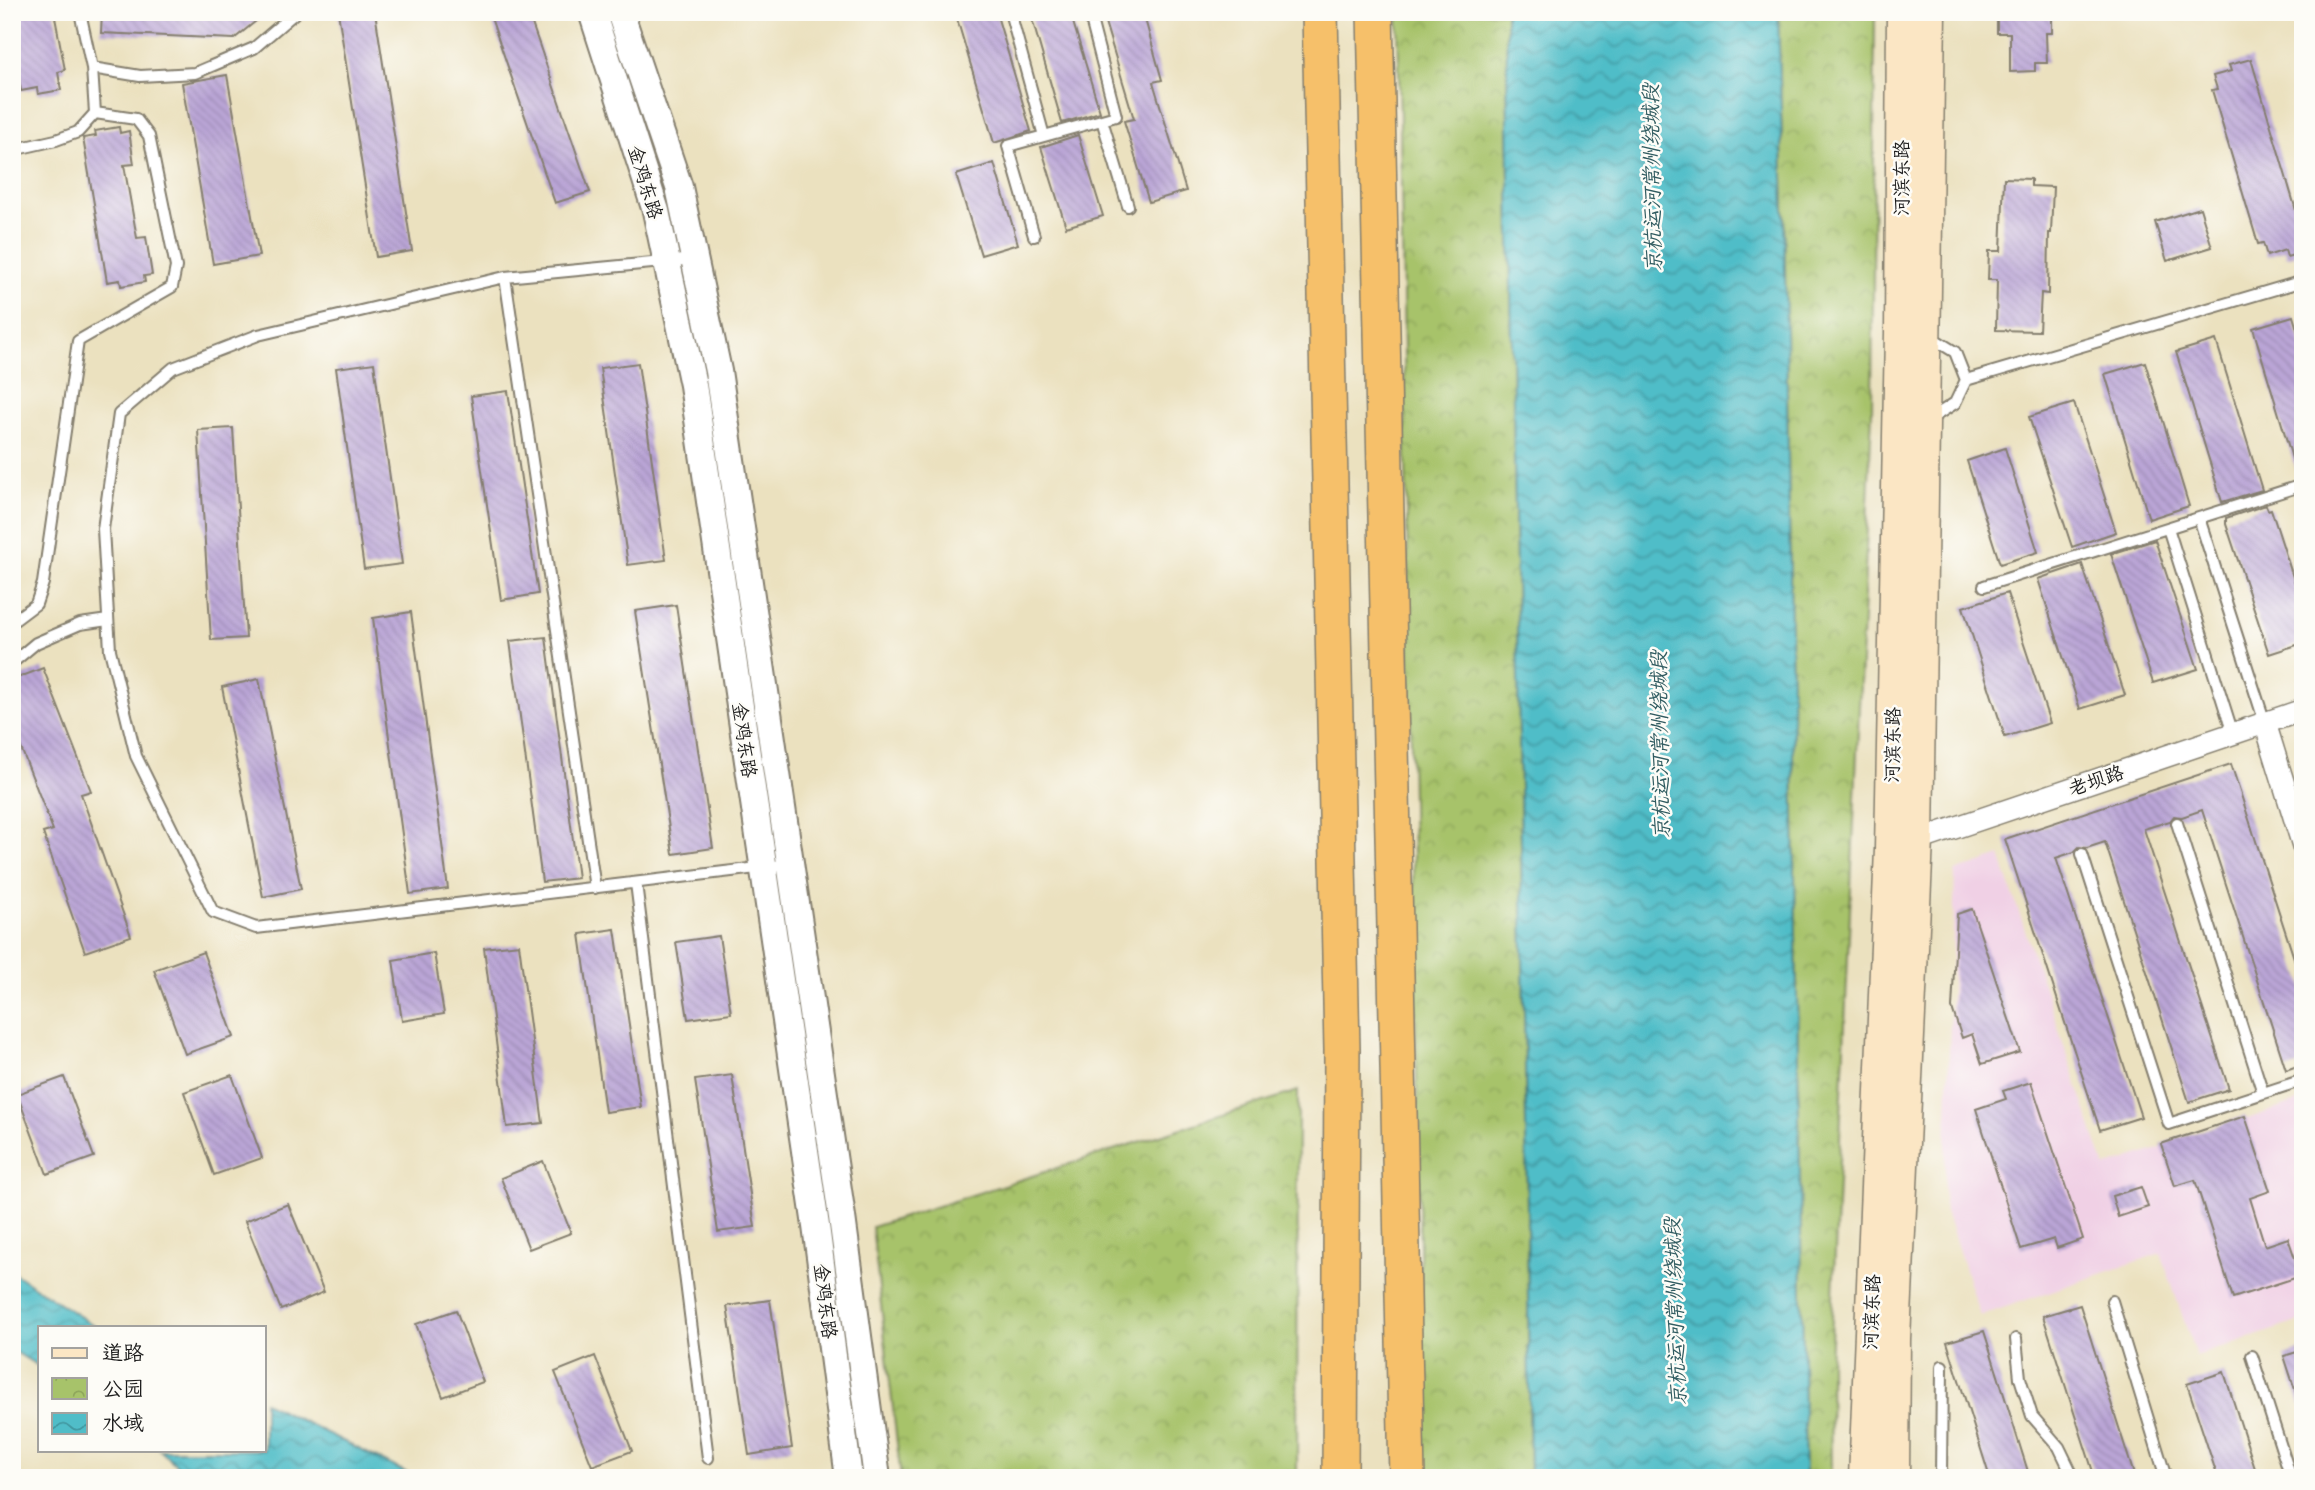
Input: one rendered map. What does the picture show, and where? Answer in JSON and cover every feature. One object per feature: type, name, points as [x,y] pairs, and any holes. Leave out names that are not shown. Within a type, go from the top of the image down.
[{"type":"highway","points":[[1320,12],[1342,1050],[1340,1478]]},
{"type":"highway","points":[[1375,12],[1407,1478]]},
{"type":"main road","name":"河滨东路","points":[[1894,1478],[1904,845],[1900,347],[1902,12]]},
{"type":"main road","name":"河滨东路","points":[[1864,1478],[1904,845],[1924,423],[1930,12]]},
{"type":"street","name":"金鸡东路","points":[[592,12],[656,211],[693,385],[817,1226],[849,1478]]},
{"type":"street","name":"金鸡东路","points":[[620,12],[679,187],[718,371],[791,864],[877,1478]]},
{"type":"street","name":"老坝路","points":[[1904,845],[2303,710]]},
{"type":"street","points":[[2265,723],[2303,846]]},
{"type":"lane","points":[[12,150],[78,132],[95,113],[92,68],[80,12]]},
{"type":"lane","points":[[92,68],[140,76],[195,73],[254,48],[296,12]]},
{"type":"lane","points":[[1010,12],[1044,136]]},
{"type":"lane","points":[[1034,236],[1008,146],[1116,116],[1088,12]]},
{"type":"lane","points":[[12,622],[36,604],[43,583],[78,341],[172,287],[176,267],[149,136],[136,119],[95,113]]},
{"type":"lane","points":[[1102,120],[1128,206]]},
{"type":"lane","points":[[694,259],[505,277],[258,335],[173,368],[119,414],[103,529],[110,650],[136,756],[213,912],[256,928],[791,864]]},
{"type":"lane","points":[[505,277],[595,888]]},
{"type":"lane","points":[[1966,380],[2303,281]]},
{"type":"lane","points":[[1924,423],[1955,403],[1966,380],[1955,352],[1926,334]]},
{"type":"lane","points":[[1984,586],[2303,485]]},
{"type":"lane","points":[[2199,518],[2265,723]]},
{"type":"lane","points":[[2168,528],[2233,734]]},
{"type":"lane","points":[[12,663],[36,643],[47,638],[80,624],[108,620]]},
{"type":"lane","points":[[2177,823],[2263,1093]]},
{"type":"lane","points":[[2082,853],[2169,1124],[2303,1080]]},
{"type":"lane","points":[[636,883],[708,1458]]},
{"type":"lane","points":[[2112,1301],[2166,1478]]},
{"type":"lane","points":[[2016,1339],[2020,1378],[2032,1416],[2059,1447],[2074,1478]]},
{"type":"lane","points":[[2252,1356],[2291,1478]]},
{"type":"lane","points":[[1941,1478],[1942,1366]]},
{"type":"shaded area","points":[[2000,856],[2105,1167],[2303,1100],[2303,1320],[2196,1356],[2161,1253],[1980,1316],[1944,1205],[1955,872]]},
{"type":"green space","points":[[1398,12],[1506,12],[1530,1478],[1424,1478]]},
{"type":"green space","points":[[1778,12],[1875,12],[1872,413],[1830,1365],[1831,1478],[1805,1478],[1784,209]]},
{"type":"green space","points":[[1298,1091],[1297,1478],[901,1478],[872,1227]]},
{"type":"water","name":"京杭运河常州绕城段","points":[[1506,12],[1778,12],[1784,209],[1805,1478],[1530,1478]]},
{"type":"water","points":[[12,1272],[94,1326],[38,1326],[38,1366],[12,1350]]},
{"type":"water","points":[[266,1403],[417,1478],[191,1478],[162,1452],[266,1452]]},
{"type":"building","points":[[12,12],[54,12],[65,70],[58,72],[61,90],[38,94],[37,88],[21,91],[12,42]]},
{"type":"building","points":[[102,12],[267,12],[234,39],[101,33]]},
{"type":"building","points":[[338,12],[375,12],[412,251],[376,257]]},
{"type":"building","points":[[489,12],[528,12],[590,192],[555,203]]},
{"type":"building","points":[[955,12],[996,12],[1031,131],[994,143]]},
{"type":"building","points":[[1030,12],[1070,12],[1100,112],[1062,123]]},
{"type":"building","points":[[1102,12],[1143,12],[1162,80],[1153,82],[1186,191],[1149,202],[1124,121],[1134,119]]},
{"type":"building","points":[[1997,12],[2052,12],[2052,33],[2046,33],[2047,63],[2035,63],[2035,71],[2010,72],[2010,33],[1997,33]]},
{"type":"building","points":[[2251,59],[2303,234],[2303,252],[2287,257],[2285,250],[2267,256],[2263,243],[2258,244],[2212,90],[2217,89],[2213,76],[2231,71],[2229,65]]},
{"type":"building","points":[[227,75],[259,256],[213,264],[182,83]]},
{"type":"building","points":[[119,127],[120,133],[129,131],[134,164],[124,165],[137,238],[146,237],[152,275],[144,276],[145,282],[121,286],[120,280],[107,282],[83,138],[96,136],[95,131]]},
{"type":"building","points":[[1078,135],[1103,216],[1066,227],[1041,147]]},
{"type":"building","points":[[994,163],[1018,244],[981,255],[956,175]]},
{"type":"building","points":[[2004,178],[2031,179],[2031,186],[2053,187],[2048,294],[2041,293],[2039,331],[1996,330],[1997,280],[1988,280],[1989,251],[2001,251]]},
{"type":"building","points":[[2200,208],[2212,247],[2167,261],[2155,222]]},
{"type":"building","points":[[2293,316],[2303,349],[2303,477],[2298,478],[2253,328]]},
{"type":"building","points":[[2216,340],[2262,490],[2222,502],[2176,352]]},
{"type":"building","points":[[2145,362],[2189,506],[2149,519],[2105,374]]},
{"type":"building","points":[[374,363],[402,564],[364,569],[336,368]]},
{"type":"building","points":[[638,363],[666,560],[628,565],[600,368]]},
{"type":"building","points":[[508,391],[538,594],[501,600],[471,396]]},
{"type":"building","points":[[2074,403],[2116,532],[2072,547],[2029,417]]},
{"type":"building","points":[[233,428],[246,638],[211,640],[198,430]]},
{"type":"building","points":[[2005,448],[2038,552],[2000,564],[1967,461]]},
{"type":"building","points":[[2266,505],[2268,510],[2271,509],[2303,608],[2303,643],[2269,654],[2226,524],[2226,518]]},
{"type":"building","points":[[2155,540],[2198,669],[2153,683],[2111,554]]},
{"type":"building","points":[[2082,564],[2125,695],[2080,709],[2038,579]]},
{"type":"building","points":[[2007,593],[2050,723],[2005,737],[1963,607]]},
{"type":"building","points":[[676,605],[713,848],[673,854],[635,611]]},
{"type":"building","points":[[411,612],[448,889],[410,894],[373,618]]},
{"type":"building","points":[[546,637],[578,878],[542,882],[510,641]]},
{"type":"building","points":[[43,668],[91,791],[81,794],[131,936],[85,952],[43,833],[53,830],[12,725],[12,680]]},
{"type":"building","points":[[259,679],[301,889],[263,897],[222,687]]},
{"type":"building","points":[[2231,764],[2303,986],[2303,1064],[2286,1070],[2202,810],[2182,817],[2174,816],[2170,821],[2144,829],[2229,1089],[2189,1102],[2105,842],[2087,848],[2079,847],[2074,852],[2056,858],[2141,1117],[2100,1130],[2005,839]]},
{"type":"building","points":[[1972,909],[2020,1052],[1982,1064],[1972,1034],[1962,1038],[1952,1008],[1957,914]]},
{"type":"building","points":[[615,929],[641,1107],[605,1112],[580,934]]},
{"type":"building","points":[[719,936],[731,1013],[688,1019],[676,942]]},
{"type":"building","points":[[519,944],[543,1123],[507,1127],[484,948]]},
{"type":"building","points":[[203,952],[234,1037],[185,1054],[154,970]]},
{"type":"building","points":[[434,953],[444,1014],[402,1021],[393,960]]},
{"type":"building","points":[[232,1075],[262,1158],[214,1175],[184,1092]]},
{"type":"building","points":[[732,1075],[755,1227],[718,1232],[695,1080]]},
{"type":"building","points":[[64,1077],[94,1157],[47,1174],[17,1094]]},
{"type":"building","points":[[2031,1082],[2083,1239],[2057,1248],[2054,1239],[2021,1249],[1976,1109],[2006,1099],[2003,1091]]},
{"type":"building","points":[[2245,1116],[2270,1191],[2250,1198],[2265,1246],[2288,1238],[2301,1276],[2233,1298],[2195,1180],[2175,1186],[2161,1144]]},
{"type":"building","points":[[543,1161],[571,1233],[529,1249],[501,1178]]},
{"type":"building","points":[[2141,1187],[2148,1207],[2118,1217],[2112,1196]]},
{"type":"building","points":[[288,1204],[324,1292],[281,1310],[245,1221]]},
{"type":"building","points":[[770,1300],[792,1448],[749,1455],[727,1306]]},
{"type":"building","points":[[2080,1305],[2135,1478],[2095,1478],[2043,1316]]},
{"type":"building","points":[[456,1310],[483,1382],[443,1397],[416,1324]]},
{"type":"building","points":[[1984,1331],[2030,1478],[1990,1478],[1947,1342]]},
{"type":"building","points":[[2303,1350],[2303,1404],[2300,1405],[2284,1356]]},
{"type":"building","points":[[595,1356],[632,1451],[592,1466],[555,1372]]},
{"type":"building","points":[[2224,1372],[2258,1478],[2218,1478],[2187,1384]]}]
